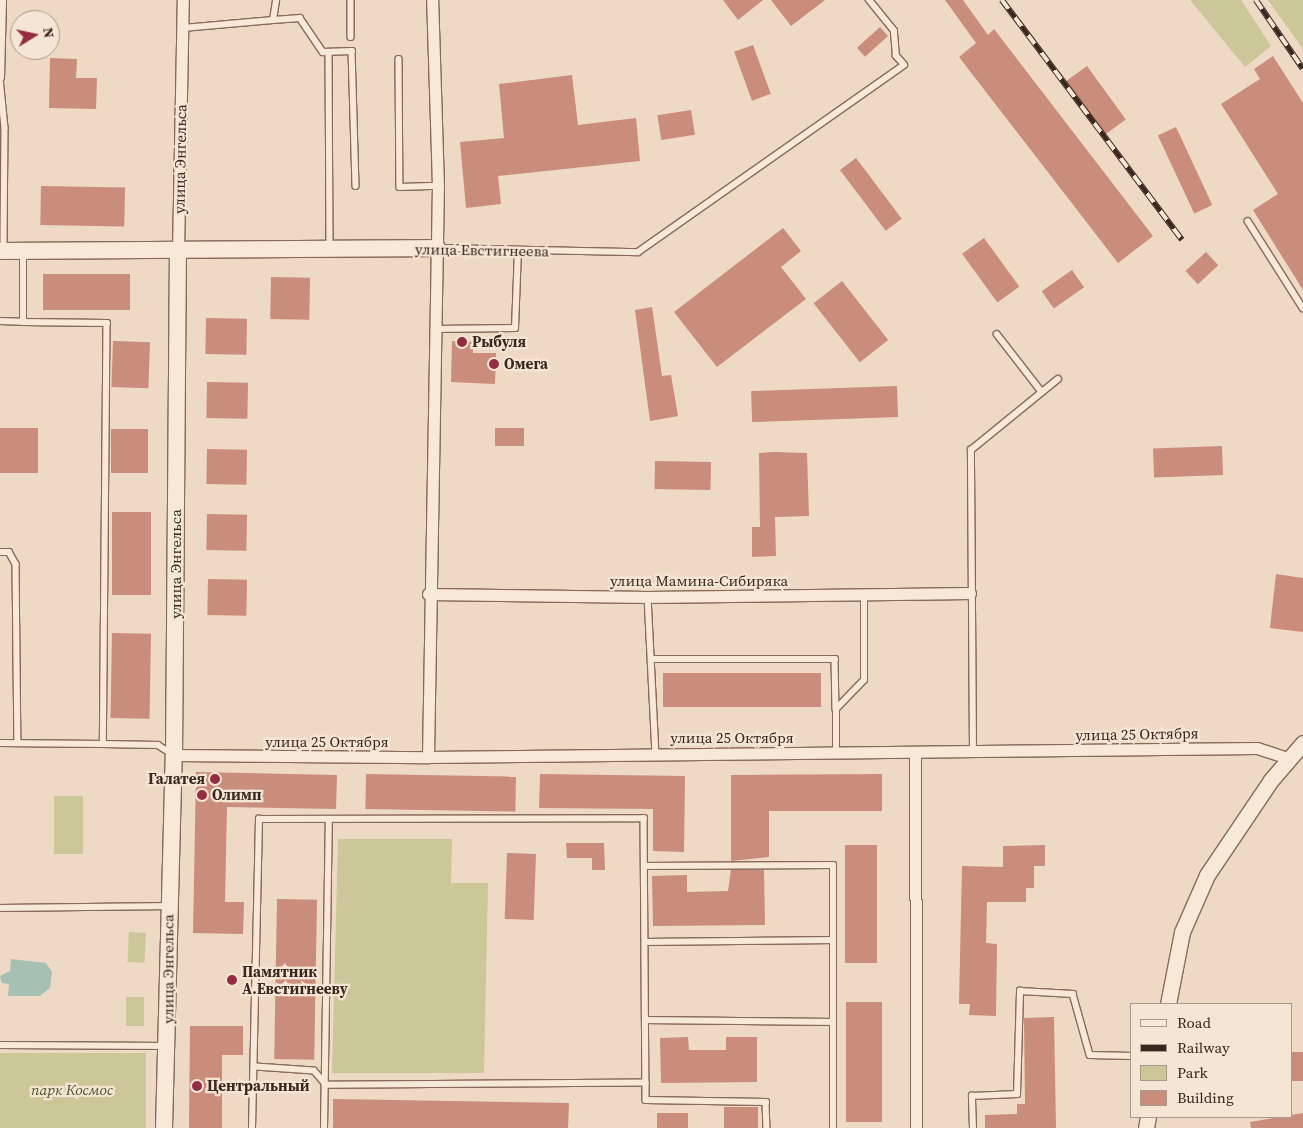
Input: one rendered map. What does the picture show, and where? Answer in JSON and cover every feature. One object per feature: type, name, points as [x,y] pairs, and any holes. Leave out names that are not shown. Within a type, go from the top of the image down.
[{"type":"main road","name":"улица Евстигнеева","points":[[2,251],[437,248]]},
{"type":"main road","name":"улица Энгельса","points":[[164,1128],[168,1046],[168,906],[174,755],[178,251]]},
{"type":"street","name":"улица Энгельса","points":[[178,251],[183,0]]},
{"type":"street","points":[[428,757],[428,594],[438,186],[432,0]]},
{"type":"street","name":"улица Мамина-Сибиряка","points":[[428,594],[648,598],[970,593]]},
{"type":"street","points":[[1168,1003],[1182,932],[1207,875],[1287,758],[1303,742]]},
{"type":"street","name":"улица 25 Октября","points":[[174,755],[428,757],[1256,748],[1287,758]]},
{"type":"street","points":[[914,752],[916,1128]]},
{"type":"lane","points":[[2,0],[2,251]]},
{"type":"lane","points":[[273,20],[276,0]]},
{"type":"lane","points":[[351,0],[351,37]]},
{"type":"lane","name":"улица Евстигнеева","points":[[437,248],[638,252],[904,65],[896,56],[894,31],[869,0]]},
{"type":"lane","points":[[183,28],[300,18],[323,52],[352,51],[356,186]]},
{"type":"lane","points":[[329,52],[330,249]]},
{"type":"lane","points":[[399,59],[400,187],[438,186]]},
{"type":"lane","points":[[1248,220],[1303,308]]},
{"type":"lane","points":[[23,251],[23,322]]},
{"type":"lane","points":[[433,329],[515,328],[518,251]]},
{"type":"lane","points":[[0,321],[107,323],[103,744]]},
{"type":"lane","points":[[998,334],[1042,392]]},
{"type":"lane","points":[[973,751],[970,593],[971,450],[1058,379]]},
{"type":"lane","points":[[0,552],[9,552],[16,564],[18,743]]},
{"type":"lane","points":[[836,709],[864,680],[864,594]]},
{"type":"lane","points":[[648,598],[656,754]]},
{"type":"lane","points":[[651,659],[835,659],[836,752]]},
{"type":"lane","points":[[0,743],[158,745],[174,755]]},
{"type":"lane","points":[[252,1128],[256,1067],[259,819],[644,818],[646,1100],[766,1102],[767,1128]]},
{"type":"lane","points":[[324,1128],[329,820]]},
{"type":"lane","points":[[645,866],[833,865],[832,1128]]},
{"type":"lane","points":[[0,908],[168,906]]},
{"type":"lane","points":[[645,942],[833,940]]},
{"type":"lane","points":[[973,1128],[972,1096],[1017,1094],[1020,991],[1073,994],[1090,1055],[1130,1056]]},
{"type":"lane","points":[[646,1020],[833,1022]]},
{"type":"lane","points":[[0,1045],[168,1046]]},
{"type":"lane","points":[[256,1067],[314,1071],[326,1084],[646,1083]]},
{"type":"green space","points":[[1190,0],[1241,0],[1271,46],[1245,67]]},
{"type":"green space","points":[[1268,0],[1303,0],[1303,49]]},
{"type":"green space","points":[[54,796],[83,796],[83,854],[54,854]]},
{"type":"green space","points":[[338,839],[452,839],[451,883],[488,883],[484,1073],[332,1073]]},
{"type":"green space","points":[[129,932],[146,933],[144,963],[127,962]]},
{"type":"green space","points":[[126,997],[144,997],[144,1026],[126,1026]]},
{"type":"green space","name":"парк Космос","points":[[0,1053],[146,1053],[146,1128],[0,1128]]},
{"type":"shaded area","points":[[11,959],[46,963],[52,972],[50,988],[40,996],[8,996],[9,984],[2,983],[0,976],[10,971]]},
{"type":"building","points":[[723,0],[763,0],[738,20]]},
{"type":"building","points":[[771,0],[825,0],[791,26]]},
{"type":"building","points":[[945,0],[963,0],[988,35],[994,29],[1153,236],[1118,263],[959,57],[976,43]]},
{"type":"building","points":[[880,27],[888,36],[865,57],[857,48]]},
{"type":"building","points":[[753,45],[771,94],[752,101],[734,52]]},
{"type":"building","points":[[1273,56],[1303,103],[1303,290],[1253,210],[1278,194],[1221,104],[1260,79],[1254,69]]},
{"type":"building","points":[[77,59],[76,78],[97,78],[96,109],[49,108],[50,60]]},
{"type":"building","points":[[1087,66],[1126,119],[1105,135],[1066,81]]},
{"type":"building","points":[[572,75],[578,125],[636,118],[640,161],[498,176],[501,204],[466,208],[460,142],[504,138],[499,84]]},
{"type":"building","points":[[691,110],[695,135],[661,140],[657,115]]},
{"type":"building","points":[[1176,127],[1212,205],[1194,213],[1158,135]]},
{"type":"building","points":[[856,158],[902,219],[886,231],[840,170]]},
{"type":"building","points":[[41,186],[125,187],[124,226],[40,225]]},
{"type":"building","points":[[783,228],[801,251],[781,267],[806,299],[717,367],[674,312]]},
{"type":"building","points":[[984,238],[1019,287],[997,302],[962,254]]},
{"type":"building","points":[[1206,252],[1218,265],[1198,284],[1186,271]]},
{"type":"building","points":[[1072,270],[1084,287],[1054,308],[1042,291]]},
{"type":"building","points":[[43,274],[130,274],[130,310],[43,310]]},
{"type":"building","points":[[271,277],[310,278],[309,320],[270,319]]},
{"type":"building","points":[[842,281],[888,340],[860,362],[814,303]]},
{"type":"building","points":[[652,307],[662,376],[671,375],[678,416],[650,421],[635,310]]},
{"type":"building","points":[[206,318],[247,319],[246,355],[205,354]]},
{"type":"building","points":[[113,341],[150,342],[148,388],[111,387]]},
{"type":"building","points":[[452,341],[473,342],[473,353],[496,353],[495,384],[451,382]]},
{"type":"building","points":[[207,382],[248,383],[247,419],[206,418]]},
{"type":"building","points":[[897,386],[898,417],[752,422],[751,391]]},
{"type":"building","points":[[0,428],[38,428],[38,473],[0,473]]},
{"type":"building","points":[[495,428],[524,428],[524,446],[495,446]]},
{"type":"building","points":[[111,429],[148,429],[148,473],[111,473]]},
{"type":"building","points":[[1222,446],[1223,475],[1154,477],[1153,448]]},
{"type":"building","points":[[207,449],[247,450],[246,485],[206,484]]},
{"type":"building","points":[[759,453],[807,453],[809,516],[775,517],[776,556],[752,557],[752,527],[760,527]]},
{"type":"building","points":[[655,461],[711,462],[711,490],[655,489]]},
{"type":"building","points":[[112,512],[151,512],[151,595],[112,595]]},
{"type":"building","points":[[207,514],[247,515],[246,551],[206,550]]},
{"type":"building","points":[[1276,574],[1303,578],[1303,632],[1270,628]]},
{"type":"building","points":[[208,579],[247,580],[246,616],[207,615]]},
{"type":"building","points":[[112,633],[151,634],[150,719],[111,718]]},
{"type":"building","points":[[663,673],[821,673],[821,707],[663,707]]},
{"type":"building","points":[[196,772],[337,775],[336,809],[227,807],[225,902],[244,902],[243,934],[193,933]]},
{"type":"building","points":[[366,774],[516,777],[515,812],[365,809]]},
{"type":"building","points":[[540,774],[685,776],[684,852],[653,851],[653,809],[539,808]]},
{"type":"building","points":[[882,774],[882,811],[769,811],[769,857],[731,861],[731,775]]},
{"type":"building","points":[[566,843],[604,843],[605,870],[592,870],[592,858],[567,858]]},
{"type":"building","points":[[845,845],[877,845],[877,963],[845,963]]},
{"type":"building","points":[[1045,845],[1045,866],[1034,866],[1034,888],[1026,888],[1026,902],[987,902],[986,943],[997,944],[996,1016],[969,1015],[970,1004],[959,1004],[962,866],[1003,867],[1003,846]]},
{"type":"building","points":[[507,853],[536,854],[534,920],[505,919]]},
{"type":"building","points":[[731,870],[764,870],[765,925],[653,926],[652,876],[687,875],[687,892],[728,891]]},
{"type":"building","points":[[277,899],[317,900],[314,1060],[274,1059]]},
{"type":"building","points":[[846,1002],[882,1002],[882,1122],[846,1122]]},
{"type":"building","points":[[1054,1017],[1056,1128],[985,1128],[985,1115],[1017,1114],[1017,1104],[1025,1104],[1024,1018]]},
{"type":"building","points":[[190,1026],[243,1026],[243,1055],[222,1055],[222,1128],[189,1128]]},
{"type":"building","points":[[688,1037],[689,1050],[726,1050],[726,1037],[757,1037],[757,1082],[661,1083],[660,1038]]},
{"type":"building","points":[[1293,1052],[1303,1052],[1303,1081],[1293,1081]]},
{"type":"building","points":[[333,1099],[569,1103],[568,1128],[333,1128]]},
{"type":"building","points":[[724,1107],[758,1107],[758,1128],[724,1128]]},
{"type":"building","points":[[657,1113],[688,1113],[688,1128],[657,1128]]},
{"type":"building","points":[[1303,1113],[1303,1128],[1251,1128],[1250,1122],[1274,1118],[1293,1118],[1293,1115]]},
{"type":"railway","points":[[1002,0],[1182,240]]},
{"type":"railway","points":[[1256,0],[1303,69]]},
{"type":"place","name":"Рыбуля","points":[[462,342]]},
{"type":"place","name":"Омега","points":[[494,364]]},
{"type":"place","name":"Галатея","points":[[215,779]]},
{"type":"place","name":"Олимп","points":[[202,795]]},
{"type":"place","name":"Памятник А.Евстигнееву","points":[[232,980]]},
{"type":"place","name":"Центральный","points":[[197,1086]]}]
